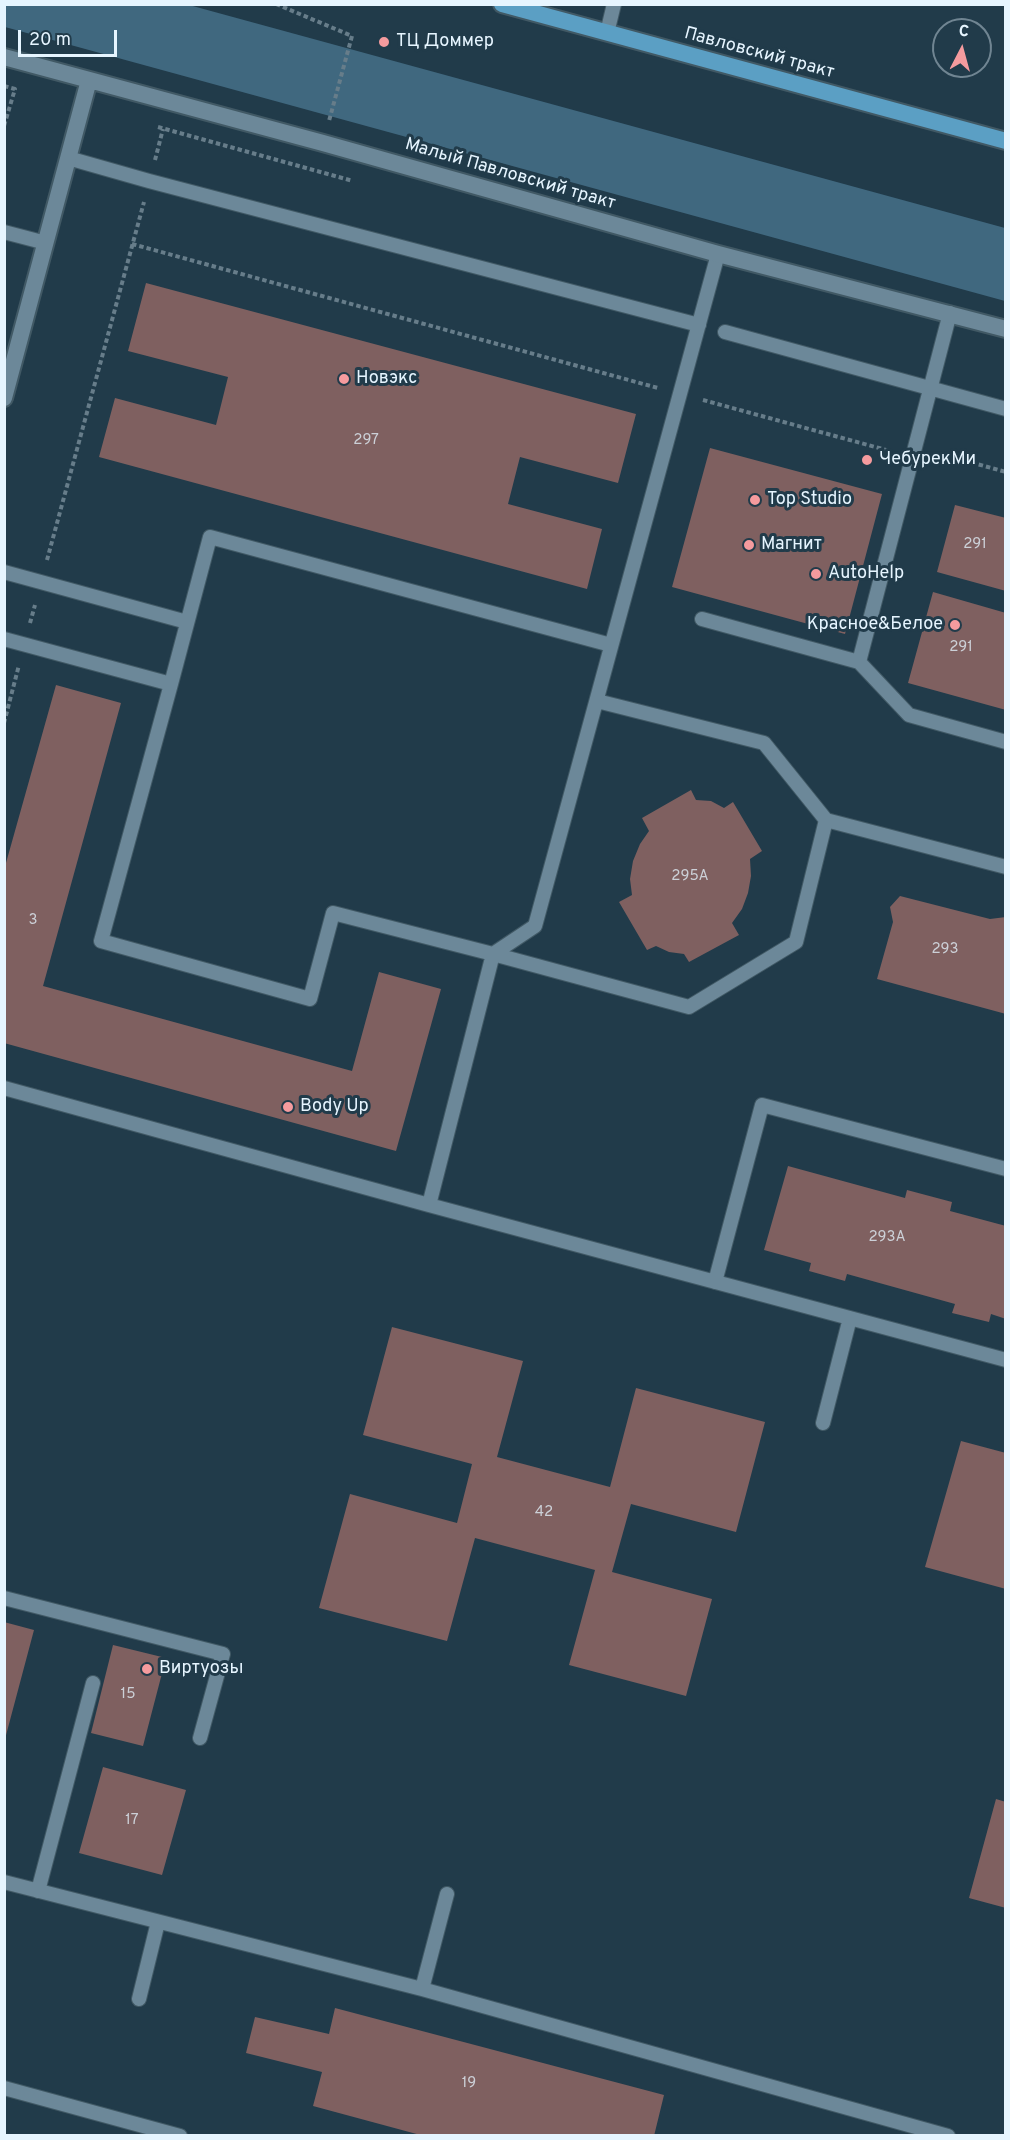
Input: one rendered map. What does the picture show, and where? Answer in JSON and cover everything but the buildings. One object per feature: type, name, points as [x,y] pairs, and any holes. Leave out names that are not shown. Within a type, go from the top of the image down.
[{"type":"main road","name":"Павловский тракт","points":[[502,4],[1005,141]]},
{"type":"street","name":"Малый Павловский тракт","points":[[4,57],[323,143],[718,254],[1005,329]]},
{"type":"street","points":[[4,398],[89,80]]},
{"type":"lane","points":[[607,33],[614,4]]},
{"type":"lane","points":[[68,158],[699,325]]},
{"type":"lane","points":[[4,232],[46,243]]},
{"type":"lane","points":[[429,1205],[493,954],[535,926],[718,254]]},
{"type":"lane","points":[[859,662],[950,313]]},
{"type":"lane","points":[[725,332],[1005,409]]},
{"type":"lane","points":[[611,645],[210,537],[101,941],[310,999],[333,913],[689,1007],[796,942],[826,820]]},
{"type":"lane","points":[[4,572],[187,622]]},
{"type":"lane","points":[[702,618],[859,662],[909,715],[1005,742]]},
{"type":"lane","points":[[4,639],[171,684]]},
{"type":"lane","points":[[597,701],[764,743],[826,820],[1005,867]]},
{"type":"lane","points":[[4,1088],[1005,1360]]},
{"type":"lane","points":[[715,1282],[762,1105],[1005,1169]]},
{"type":"lane","points":[[824,1423],[850,1318]]},
{"type":"lane","points":[[4,1598],[222,1654],[200,1738]]},
{"type":"lane","points":[[38,1891],[93,1683]]},
{"type":"lane","points":[[4,1882],[422,1989],[948,2136]]},
{"type":"lane","points":[[422,1989],[447,1894]]},
{"type":"lane","points":[[139,1999],[158,1922]]},
{"type":"lane","points":[[4,2088],[180,2136]]},
{"type":"path","points":[[276,4],[352,36],[315,170]]},
{"type":"path","points":[[4,86],[15,89],[4,126]]},
{"type":"path","points":[[4,723],[164,129]]},
{"type":"path","points":[[132,243],[912,456],[944,455],[1005,472]]},
{"type":"shaded area","points":[[4,5],[189,5],[1005,228],[1005,301],[5,27]]},
{"type":"place","name":"ТЦ Доммер","points":[[384,42]]},
{"type":"place","name":"Новэкс","points":[[344,379]]},
{"type":"place","name":"ЧебурекМи","points":[[867,460]]},
{"type":"place","name":"Top Studio","points":[[755,500]]},
{"type":"place","name":"Магнит","points":[[749,545]]},
{"type":"place","name":"AutoHelp","points":[[816,574]]},
{"type":"place","name":"Красное&Белое","points":[[955,625]]},
{"type":"place","name":"Body Up","points":[[288,1107]]},
{"type":"place","name":"Виртуозы","points":[[147,1669]]}]
